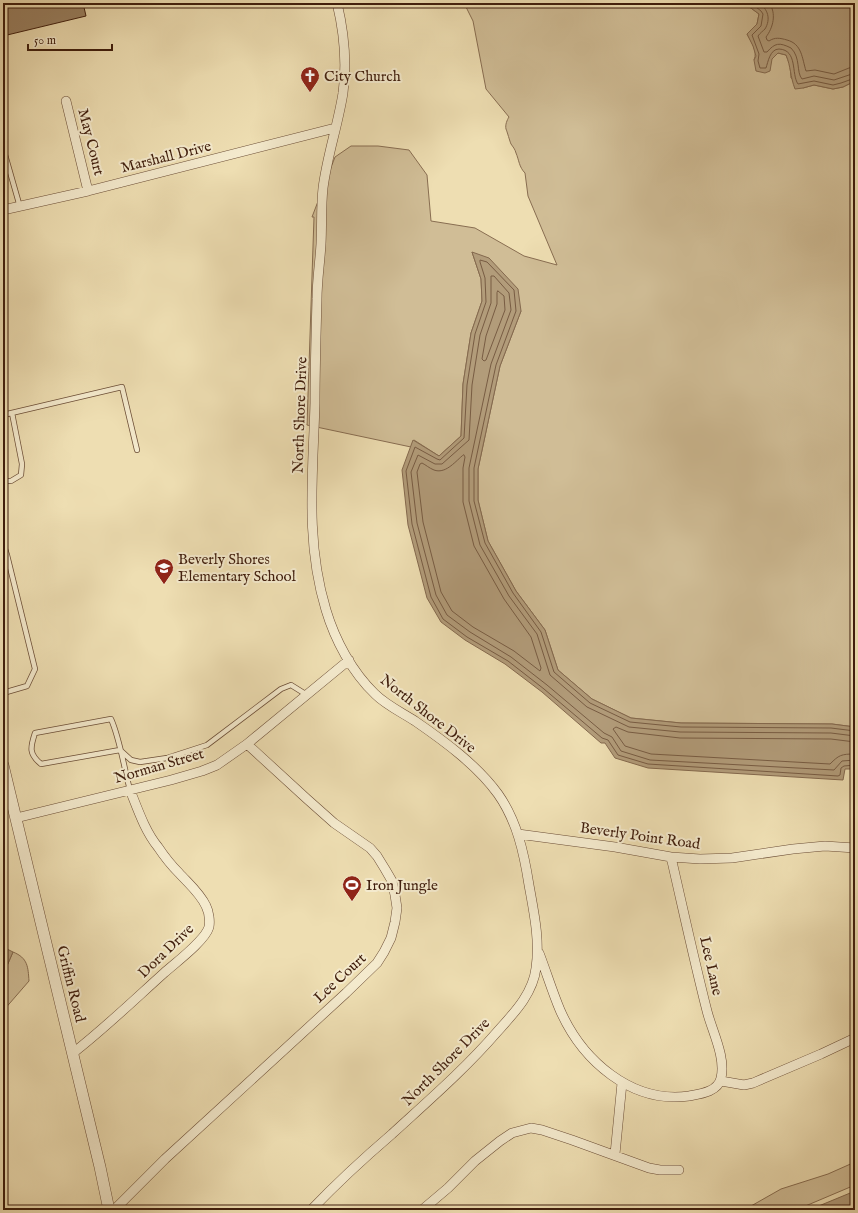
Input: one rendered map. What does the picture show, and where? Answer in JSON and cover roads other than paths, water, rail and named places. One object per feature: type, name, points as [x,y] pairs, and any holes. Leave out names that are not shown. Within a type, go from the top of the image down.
[{"type":"street","name":"North Shore Drive","points":[[311,1210],[341,1179],[456,1076],[516,1011],[525,998],[534,978],[537,947],[537,932],[525,861],[518,834],[504,803],[485,778],[453,750],[375,694],[362,680],[336,638],[321,595],[316,574],[312,543],[311,504],[317,295],[323,192],[326,167],[336,128],[345,74],[344,48],[337,3]]},
{"type":"street","name":"May Court","points":[[66,101],[88,191]]},
{"type":"street","name":"Marshall Drive","points":[[3,210],[88,191],[336,128]]},
{"type":"street","name":"Norman Street","points":[[16,818],[130,790],[202,771],[217,765],[247,744],[349,660]]},
{"type":"street","name":"Lee Court","points":[[114,1210],[165,1159],[377,963],[384,952],[392,933],[397,908],[395,894],[392,881],[377,856],[370,848],[334,823],[307,800],[247,744]]},
{"type":"street","name":"Griffin Road","points":[[3,765],[73,1053],[109,1210]]},
{"type":"street","name":"Dora Drive","points":[[73,1053],[103,1029],[188,953],[205,934],[209,927],[209,917],[206,906],[199,895],[156,846],[147,830],[130,790]]},
{"type":"street","name":"Beverly Point Road","points":[[518,834],[671,857],[700,859],[732,858],[799,848],[825,846],[855,848]]},
{"type":"street","name":"Lee Lane","points":[[671,857],[710,1024],[722,1061],[723,1070],[721,1080]]},
{"type":"street","points":[[537,947],[560,1010],[583,1049],[599,1065],[622,1083],[644,1092],[676,1098],[704,1093],[714,1089],[721,1080],[744,1085],[753,1083],[855,1038]]},
{"type":"street","points":[[615,1154],[622,1083]]},
{"type":"street","points":[[422,1210],[448,1188],[475,1161],[500,1141],[521,1130],[531,1128],[542,1130],[615,1154],[649,1168],[660,1170],[679,1170]]},
{"type":"lane","points":[[3,148],[4,159],[20,207]]},
{"type":"lane","points":[[3,415],[122,387],[137,450]]},
{"type":"lane","points":[[3,482],[11,481],[21,475],[22,464],[12,413]]},
{"type":"lane","points":[[3,543],[8,555],[35,669],[27,686],[3,693]]},
{"type":"lane","points":[[120,750],[131,760],[140,762],[167,758],[207,745],[281,689],[291,685],[307,695]]},
{"type":"lane","points":[[120,750],[41,764],[33,757],[31,744],[35,733],[111,719],[114,726],[120,750],[130,790]]},
{"type":"water","points":[[744,3],[855,3],[855,81],[843,87],[833,89],[814,85],[795,89],[786,55],[778,53],[772,59],[770,71],[765,73],[756,71],[754,60],[756,56],[747,34],[757,24],[759,14]]},
{"type":"water","points":[[472,252],[489,258],[518,289],[521,311],[500,366],[478,469],[478,500],[488,541],[516,591],[545,630],[558,670],[592,699],[631,718],[681,723],[832,724],[855,727],[855,769],[845,769],[843,780],[648,768],[615,758],[605,743],[601,743],[542,692],[505,664],[465,640],[441,622],[427,598],[408,525],[402,470],[413,440],[439,456],[461,436],[463,384],[471,333],[482,301],[481,279]]},
{"type":"water","points":[[3,949],[13,952],[3,975]]},
{"type":"water","points":[[855,1191],[855,1210],[809,1210]]},
{"type":"place","name":"City Church","points":[[310,93]]},
{"type":"place","name":"Beverly Shores Elementary School","points":[[164,585]]},
{"type":"place","name":"Iron Jungle","points":[[352,902]]}]
